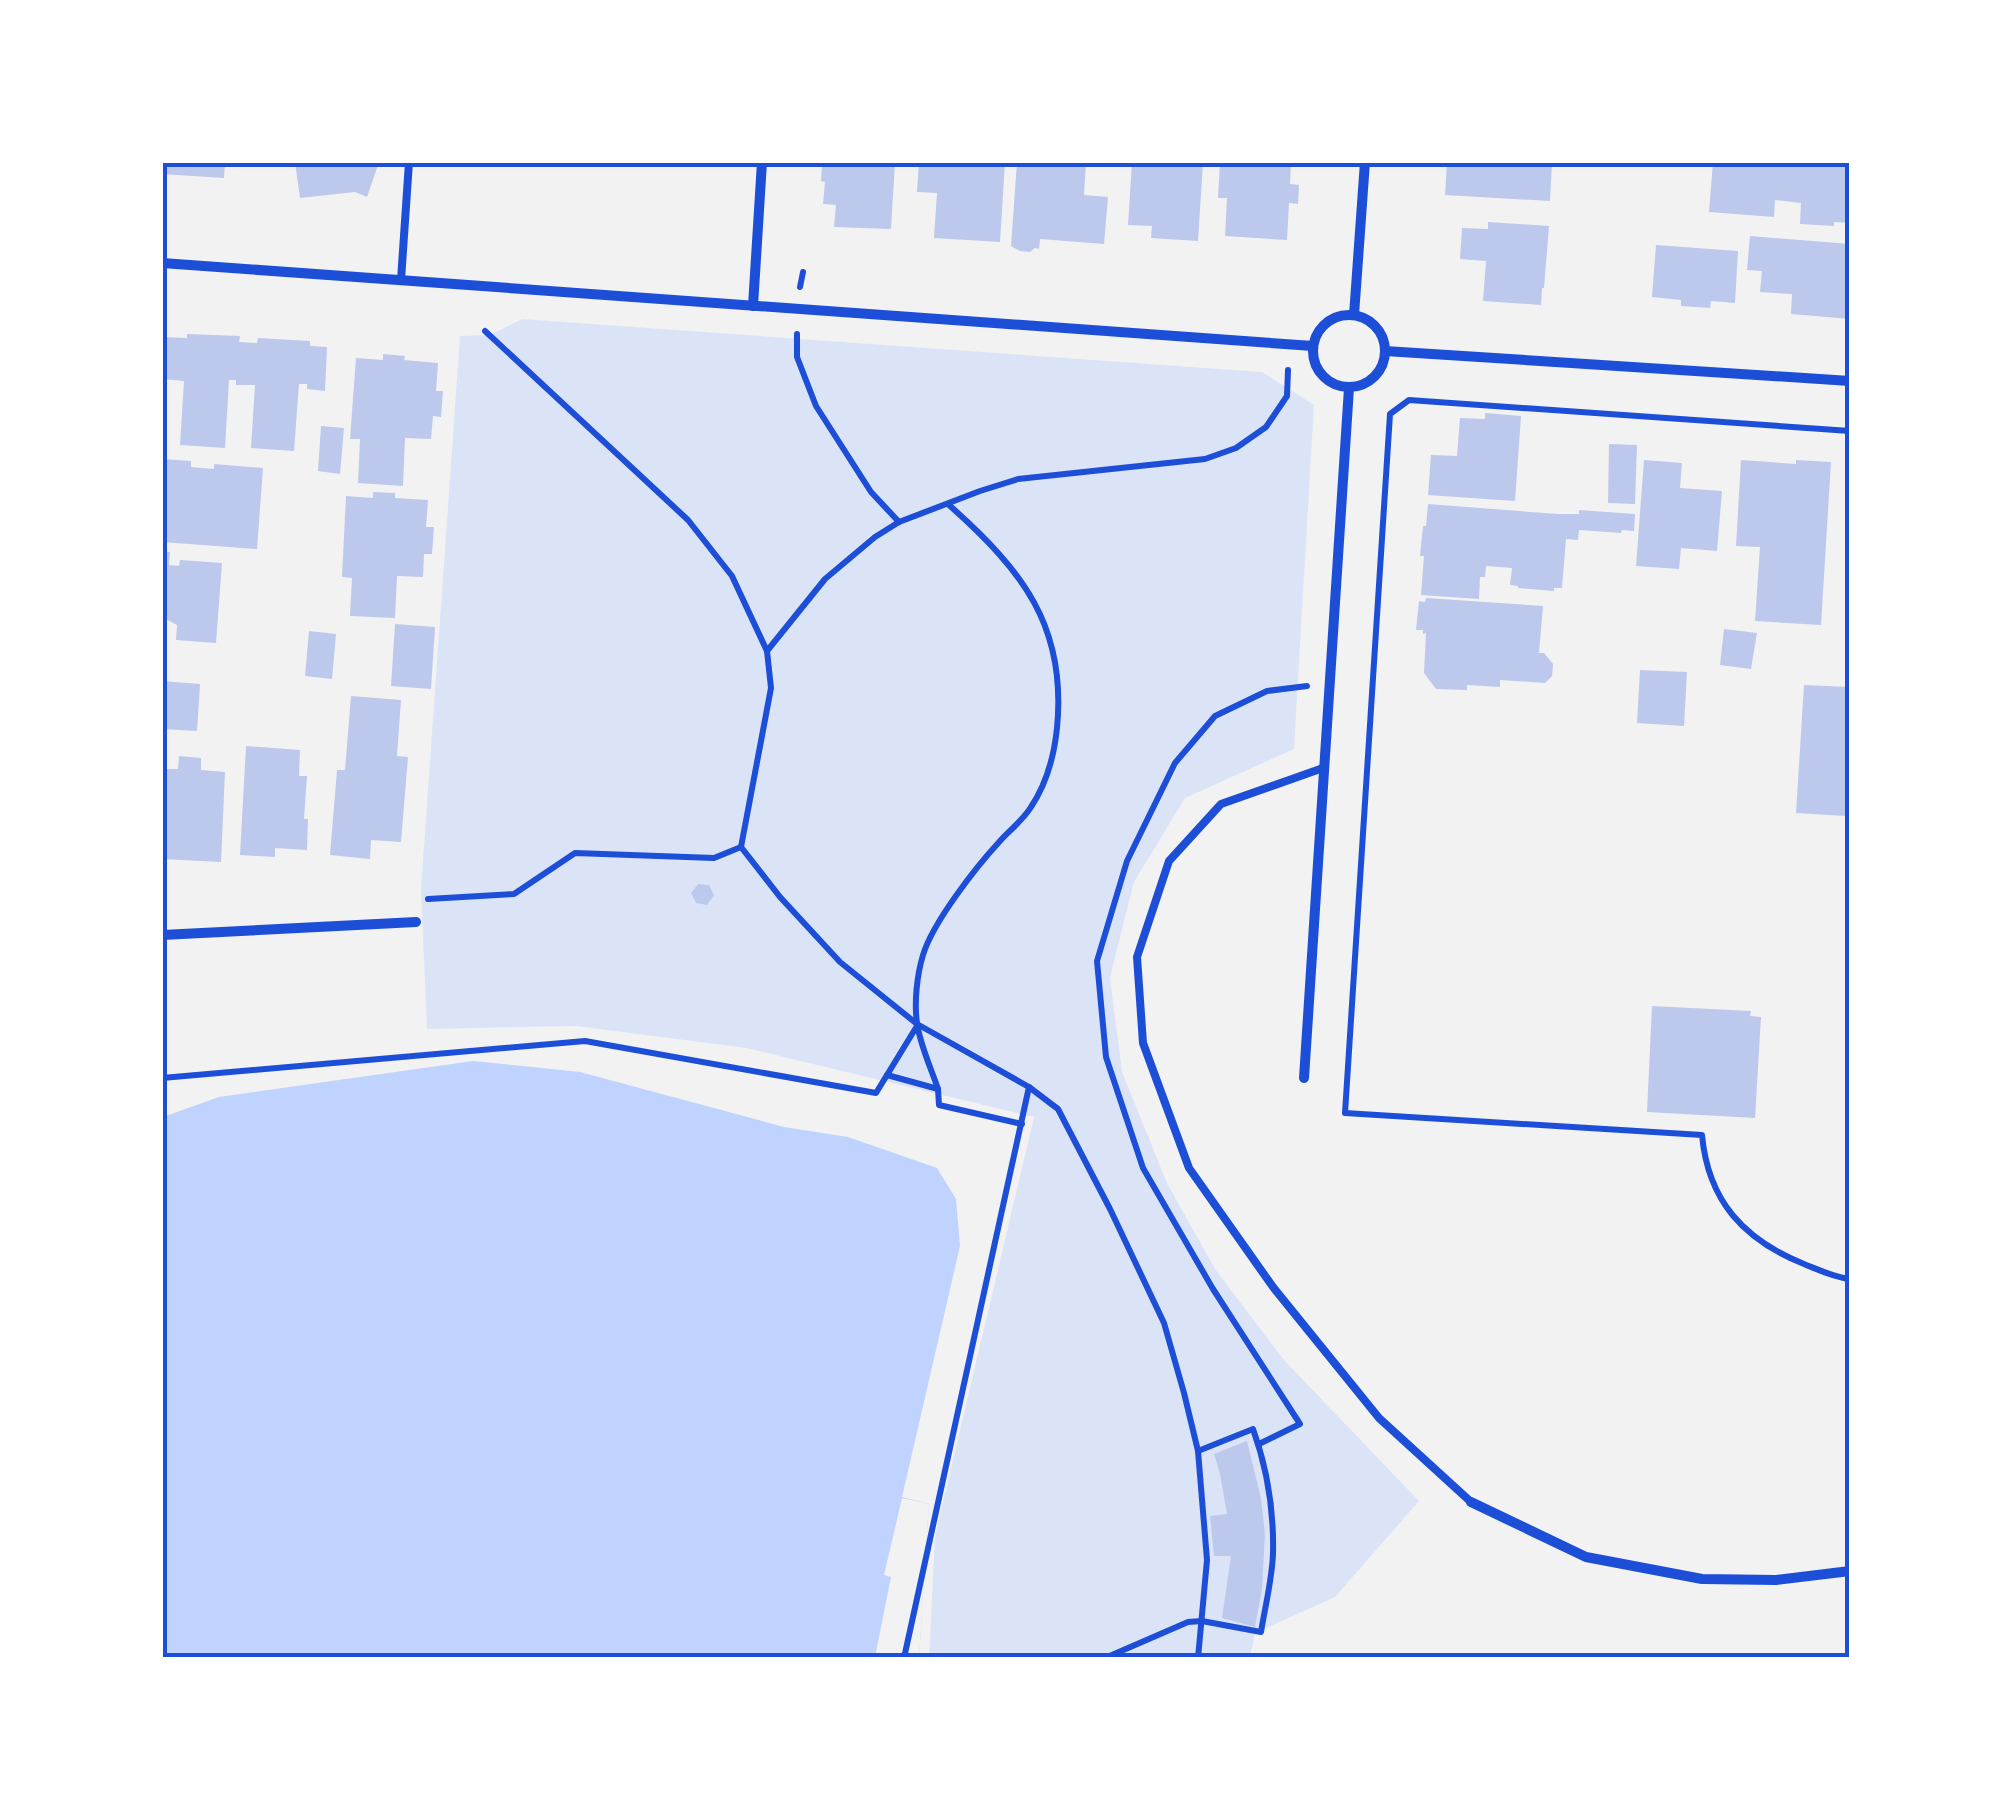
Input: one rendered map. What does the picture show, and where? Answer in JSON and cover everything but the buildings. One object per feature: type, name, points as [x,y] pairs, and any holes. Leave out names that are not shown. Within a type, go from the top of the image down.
[{"type":"street","points":[[753,306],[762,162]]},
{"type":"street","points":[[1354,315],[1365,162]]},
{"type":"street","points":[[162,262],[1313,346]]},
{"type":"street","points":[[1354,315],[1376,327],[1385,351],[1378,372],[1360,386],[1348,388],[1336,386],[1318,370],[1313,346],[1327,322],[1354,315]]},
{"type":"street","points":[[1385,351],[1850,381]]},
{"type":"street","points":[[1304,1078],[1348,388]]},
{"type":"street","points":[[162,935],[416,922]]},
{"type":"street","points":[[1471,1502],[1586,1558],[1702,1579],[1776,1580],[1850,1571]]},
{"type":"lane","points":[[402,280],[409,162]]},
{"type":"lane","points":[[1323,768],[1221,804],[1169,861],[1138,957],[1143,1043],[1189,1168],[1273,1286],[1379,1418],[1471,1502]]},
{"type":"path","points":[[803,272],[797,310],[798,357],[816,406],[872,492],[899,522]]},
{"type":"path","points":[[485,331],[688,520],[732,576],[767,651],[771,688],[741,847],[840,962],[917,1024],[1029,1088],[1058,1109],[1156,1307],[1169,1340],[1198,1451],[1207,1560],[1198,1658]]},
{"type":"path","points":[[767,651],[825,580],[899,522],[1018,480],[1206,458],[1236,448],[1266,428],[1287,396],[1289,344]]},
{"type":"path","points":[[1850,430],[1409,400],[1390,414],[1345,1113],[1702,1135],[1710,1180],[1741,1224],[1762,1243],[1789,1258],[1837,1278],[1850,1279]]},
{"type":"path","points":[[949,505],[986,537],[1020,579],[1041,614],[1056,660],[1059,703],[1047,778],[1030,810],[998,842],[940,918],[924,954],[917,992],[917,1024],[938,1089],[939,1105],[1022,1124]]},
{"type":"path","points":[[1259,1444],[1300,1424],[1212,1289],[1142,1168],[1106,1057],[1097,961],[1127,861],[1175,763],[1216,716],[1267,691],[1328,683]]},
{"type":"path","points":[[426,899],[514,894],[575,853],[714,858],[741,847]]},
{"type":"path","points":[[162,1078],[585,1042],[876,1092],[917,1024]]},
{"type":"path","points":[[887,1075],[938,1089]]},
{"type":"path","points":[[904,1658],[1029,1088]]},
{"type":"path","points":[[1106,1658],[1188,1622],[1261,1632],[1273,1557],[1271,1508],[1259,1444],[1254,1430],[1198,1451]]},
{"type":"shaded area","points":[[522,319],[1262,372],[1314,405],[1294,749],[1185,798],[1134,882],[1110,978],[1122,1072],[1167,1183],[1215,1269],[1284,1360],[1419,1501],[1335,1597],[1255,1633],[1250,1657],[929,1657],[935,1536],[1034,1117],[746,1048],[576,1026],[427,1029],[421,889],[460,336],[490,335]]},
{"type":"water","points":[[473,1061],[580,1072],[784,1127],[848,1137],[937,1168],[956,1199],[960,1246],[902,1497],[929,1504],[919,1657],[163,1658],[163,1117],[219,1097]]},
{"type":"pier","points":[[902,1498],[929,1504],[919,1658],[875,1657],[891,1577],[884,1575]]}]
